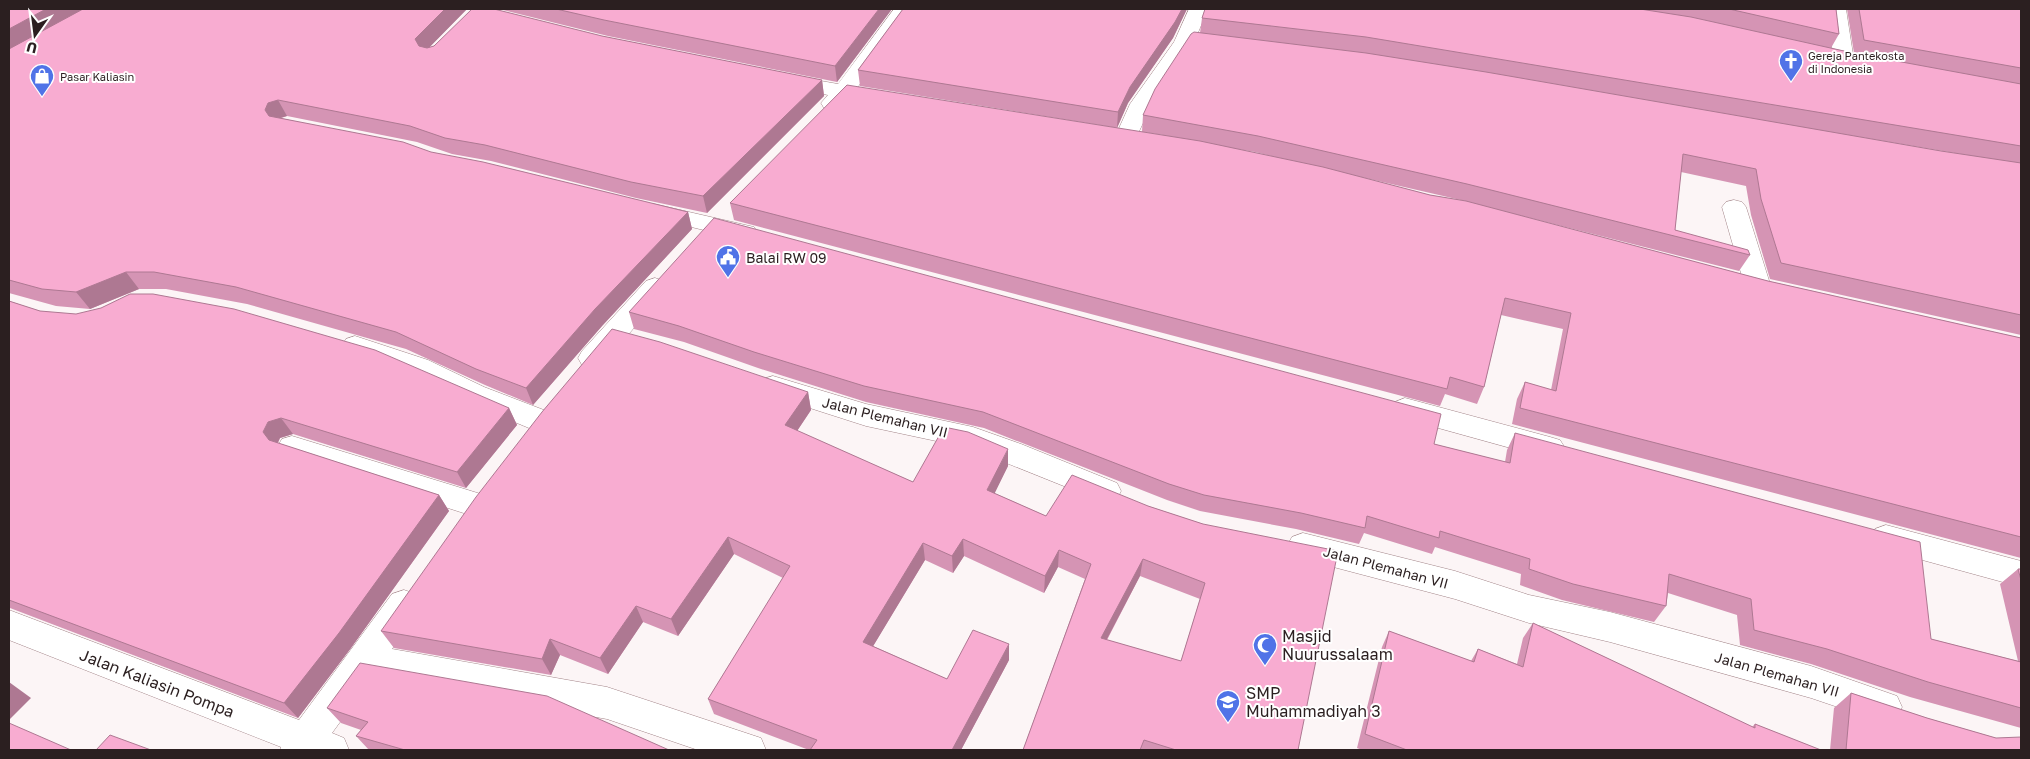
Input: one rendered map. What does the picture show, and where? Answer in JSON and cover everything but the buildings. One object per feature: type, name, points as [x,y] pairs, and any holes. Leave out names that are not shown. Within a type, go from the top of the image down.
[{"type":"street","points":[[818,116],[843,92],[904,9]]},
{"type":"street","points":[[1102,133],[1135,138],[1141,104],[1184,42],[1198,9]]},
{"type":"street","points":[[1836,9],[1840,50],[1843,60]]},
{"type":"street","points":[[1184,42],[1190,40],[1243,48]]},
{"type":"street","points":[[773,78],[897,101]]},
{"type":"street","points":[[693,245],[733,203]]},
{"type":"street","points":[[636,207],[771,239]]},
{"type":"street","points":[[1730,279],[1767,289],[1734,207]]},
{"type":"street","points":[[575,377],[626,338],[667,274]]},
{"type":"street","points":[[336,340],[418,367],[474,394],[545,413],[522,442]]},
{"type":"street","name":"Jalan Plemahan VII","points":[[747,377],[866,415],[973,438],[1130,501]]},
{"type":"street","points":[[1377,401],[1579,456]]},
{"type":"street","points":[[292,447],[471,507]]},
{"type":"street","points":[[1858,530],[2021,574]]},
{"type":"street","name":"Jalan Plemahan VII","points":[[1277,540],[1382,565],[1529,609],[1610,627],[1810,682],[1909,715]]},
{"type":"street","points":[[312,747],[340,691],[365,660],[422,578]]},
{"type":"street","name":"Jalan Kaliasin Pompa","points":[[9,625],[312,747]]},
{"type":"street","points":[[365,660],[607,703],[748,750]]},
{"type":"place","name":"Gereja Pantekosta di Indonesia","points":[[1791,82]]},
{"type":"place","name":"Pasar Kaliasin","points":[[42,97]]},
{"type":"place","name":"Balai RW 09","points":[[728,278]]},
{"type":"place","name":"Masjid Nuurussalaam","points":[[1265,666]]},
{"type":"place","name":"SMP Muhammadiyah 3","points":[[1228,723]]}]
